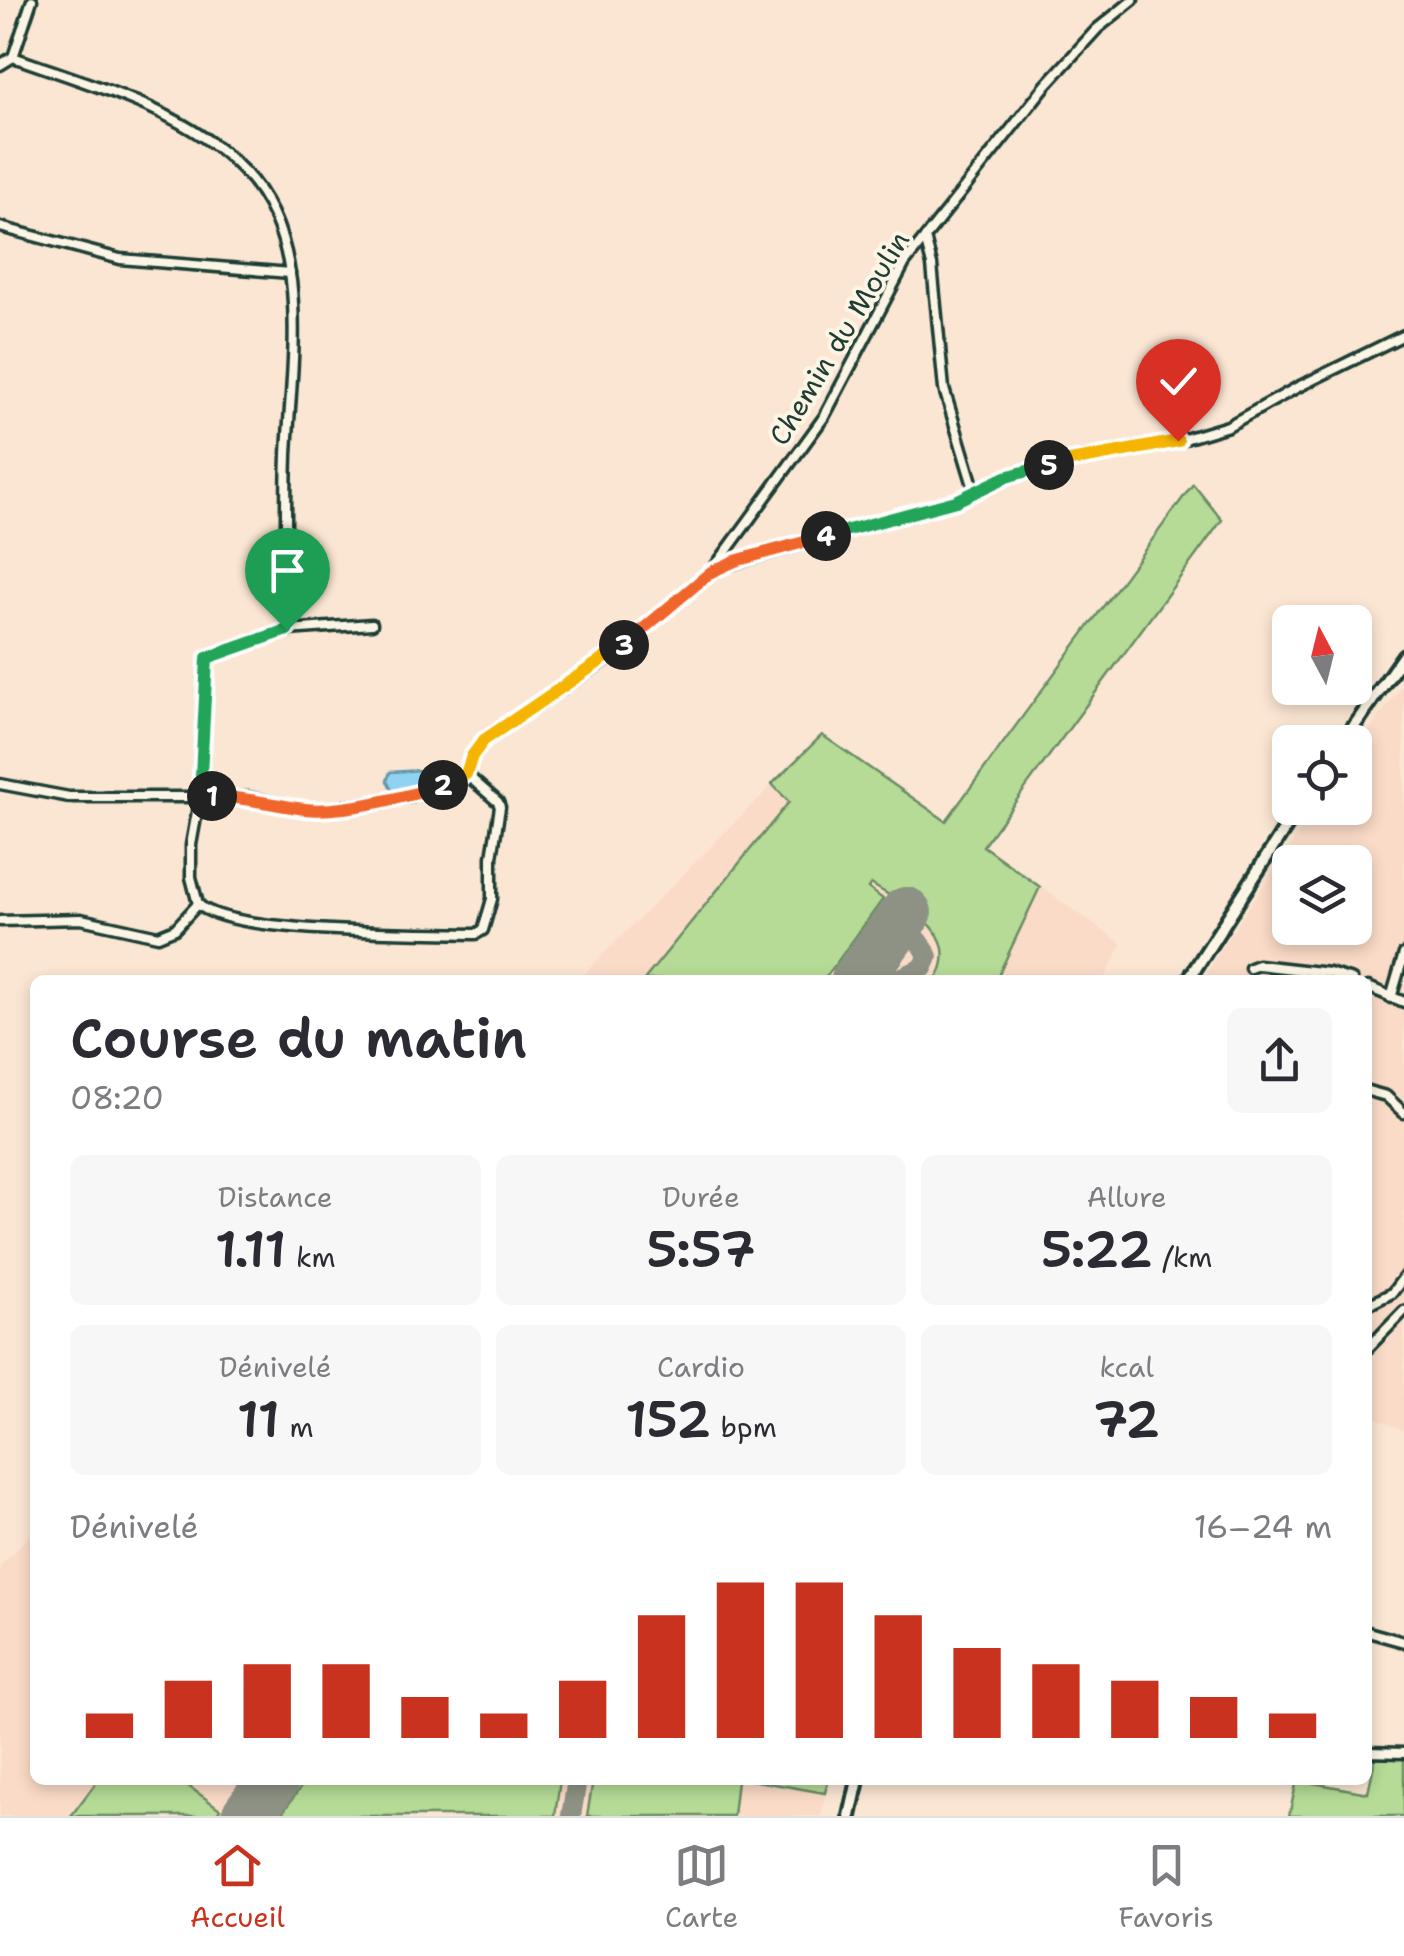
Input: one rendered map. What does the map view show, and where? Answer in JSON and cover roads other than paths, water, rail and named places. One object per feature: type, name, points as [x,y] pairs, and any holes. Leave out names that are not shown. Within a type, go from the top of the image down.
[{"type":"main road","points":[[1356,725],[1404,656]]},
{"type":"main road","points":[[1191,975],[1287,825]]},
{"type":"main road","points":[[850,1816],[857,1785]]},
{"type":"street","points":[[0,65],[13,57],[32,0]]},
{"type":"street","name":"Chemin du Moulin","points":[[711,572],[824,417],[905,263],[1046,85],[1097,29],[1133,0]]},
{"type":"street","points":[[13,57],[138,104],[189,129],[244,171],[272,208],[290,272],[293,350],[287,456],[287,630]]},
{"type":"street","points":[[0,227],[120,259],[290,272]]},
{"type":"street","points":[[925,238],[932,266],[944,389],[975,492]]},
{"type":"street","points":[[0,784],[69,797],[248,797],[308,809],[410,796],[466,774],[472,756],[484,740],[606,660],[711,572],[735,561],[956,501],[1006,477],[1048,465],[1178,441],[1228,426],[1404,336]]},
{"type":"street","points":[[372,624],[287,630],[207,658],[200,795],[190,845],[190,876],[198,904],[216,915],[266,923],[339,930],[476,934],[484,930],[492,899],[492,857],[500,807],[466,774]]},
{"type":"street","points":[[0,920],[81,919],[158,936],[168,934],[198,904]]},
{"type":"street","points":[[1391,998],[1404,954]]},
{"type":"street","points":[[1250,968],[1258,965],[1338,975]]},
{"type":"street","points":[[1372,989],[1404,1002]]},
{"type":"street","points":[[1372,1093],[1386,1096],[1404,1113]]},
{"type":"street","points":[[1372,1304],[1392,1293],[1404,1277]]},
{"type":"street","points":[[1372,1344],[1404,1311]]},
{"type":"street","points":[[1372,1633],[1404,1642]]},
{"type":"street","points":[[1372,1752],[1404,1752]]},
{"type":"water","points":[[422,770],[437,774],[418,787],[393,792],[387,781],[390,772]]}]
